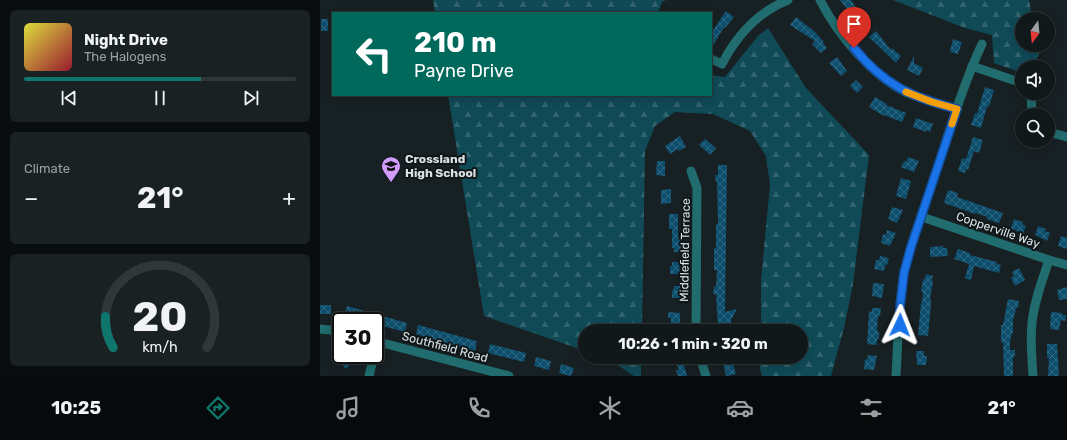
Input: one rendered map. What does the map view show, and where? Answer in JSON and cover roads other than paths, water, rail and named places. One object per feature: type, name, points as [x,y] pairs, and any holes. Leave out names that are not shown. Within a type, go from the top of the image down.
[{"type":"street","points":[[712,59],[722,64],[734,44],[753,21],[768,10],[788,0]]},
{"type":"street","points":[[820,0],[830,18],[856,51],[883,77],[909,93],[932,102],[957,109]]},
{"type":"street","points":[[896,376],[900,307],[904,273],[957,109],[972,66],[982,44]]},
{"type":"street","points":[[972,66],[1015,81]]},
{"type":"street","points":[[1055,134],[1067,137]]},
{"type":"street","name":"Middlefield Terrace","points":[[691,171],[697,188],[696,324]]},
{"type":"street","name":"Copperville Way","points":[[922,217],[1067,265]]},
{"type":"street","points":[[1032,376],[1032,324],[1035,305],[1049,260]]},
{"type":"street","points":[[320,329],[332,330]]},
{"type":"street","name":"Southfield Road","points":[[384,344],[509,376]]},
{"type":"street","points":[[369,376],[372,364]]},
{"type":"street","points":[[702,364],[706,376]]},
{"type":"place","name":"Crossland High School","points":[[391,183]]}]
